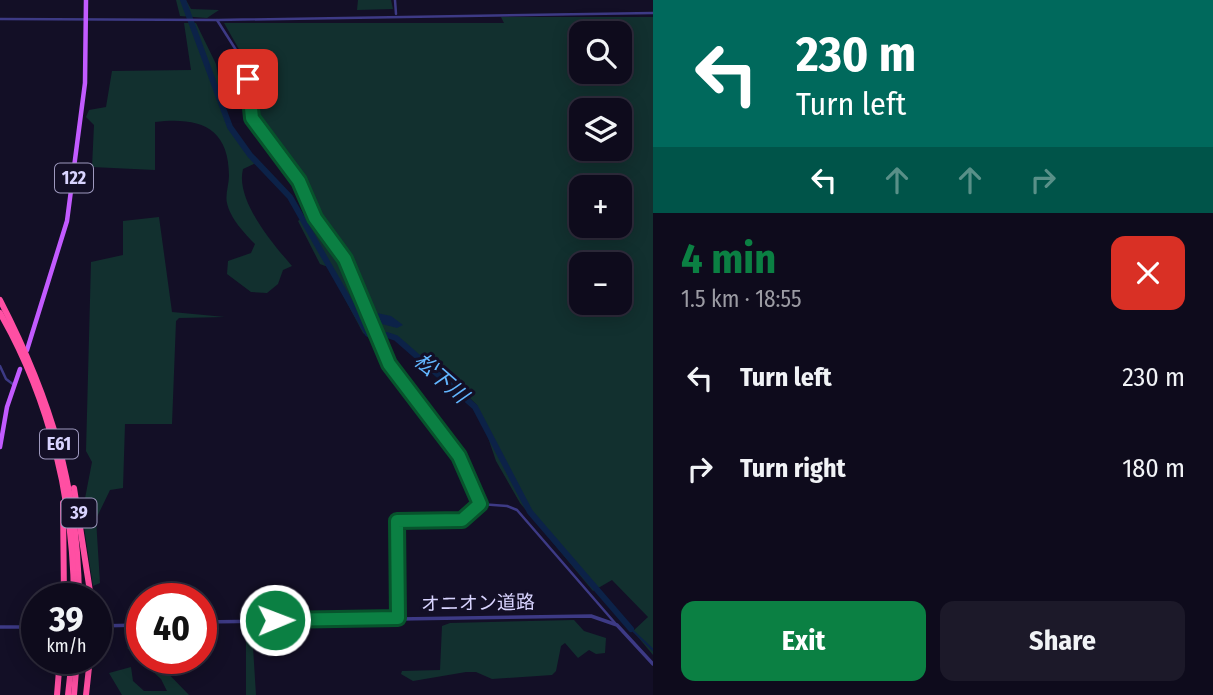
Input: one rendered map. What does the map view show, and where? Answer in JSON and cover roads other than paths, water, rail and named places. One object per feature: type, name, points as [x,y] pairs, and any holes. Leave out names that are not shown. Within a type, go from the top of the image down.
[{"type":"highway","name":"E61","points":[[0,300],[33,367],[55,429],[68,477],[76,527],[78,583]]},
{"type":"highway","name":"E61","points":[[0,313],[28,369],[61,469],[75,559],[74,583]]},
{"type":"highway","name":"39","points":[[55,429],[76,498],[89,583]]},
{"type":"highway","name":"39","points":[[61,469],[65,524],[64,583]]},
{"type":"highway","points":[[57,695],[59,674]]},
{"type":"highway","points":[[68,695],[70,674]]},
{"type":"highway","points":[[74,695],[76,674]]},
{"type":"highway","points":[[86,695],[88,674]]},
{"type":"main road","name":"122","points":[[27,350],[67,221],[85,83],[86,0]]},
{"type":"main road","points":[[0,447],[20,369]]},
{"type":"street","points":[[395,0],[396,15]]},
{"type":"street","points":[[0,19],[217,20],[396,15],[653,13]]},
{"type":"street","points":[[217,20],[243,61],[252,118],[299,181],[315,218],[345,259],[389,364],[459,456],[480,504]]},
{"type":"street","points":[[0,366],[6,379],[14,385]]},
{"type":"street","points":[[398,618],[397,521],[462,520],[480,504],[507,506],[517,510],[653,664]]},
{"type":"street","name":"オニオン道路","points":[[217,622],[592,616],[617,625]]},
{"type":"street","points":[[0,627],[21,627]]},
{"type":"water","points":[[377,313],[391,316],[403,325],[397,328],[382,324]]},
{"type":"waterway","name":"松下川","points":[[183,0],[230,127],[250,155],[290,197],[368,334],[375,338],[387,335],[396,338],[475,407],[530,512],[631,629]]},
{"type":"waterway","name":"松下川","points":[[631,629],[653,650]]}]
